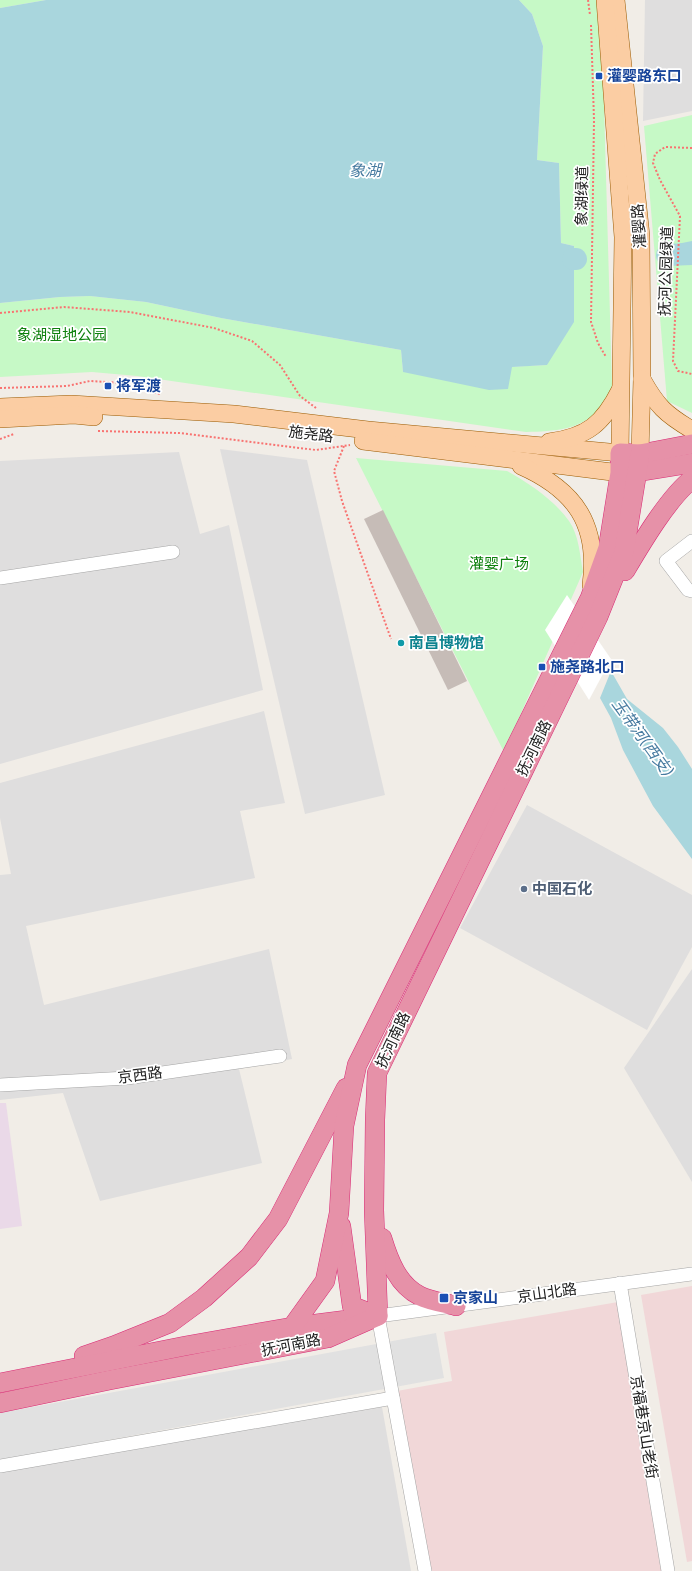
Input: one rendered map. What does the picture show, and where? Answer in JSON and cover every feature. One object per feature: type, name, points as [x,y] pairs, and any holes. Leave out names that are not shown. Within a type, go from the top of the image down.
[{"type":"highway","points":[[620,453],[640,454],[692,444]]},
{"type":"highway","name":"抚河南路","points":[[0,1403],[328,1338],[378,1316],[374,1210],[377,1073],[598,617],[624,552],[629,473],[620,453]]},
{"type":"highway","name":"抚河南路","points":[[4,1382],[185,1346],[292,1327],[325,1281],[339,1213],[344,1126],[357,1065],[590,598],[608,548],[629,473],[640,454]]},
{"type":"highway","points":[[629,473],[692,463]]},
{"type":"highway","points":[[598,617],[638,549],[658,519],[685,484],[692,479]]},
{"type":"highway","points":[[4,1382],[113,1346],[170,1323],[204,1298],[249,1257],[278,1219],[357,1065]]},
{"type":"highway","points":[[374,1210],[389,1261],[403,1283],[420,1296],[456,1306]]},
{"type":"highway","points":[[339,1213],[352,1306],[378,1316]]},
{"type":"highway","points":[[292,1327],[378,1316]]},
{"type":"main road","name":"灌婴路","points":[[605,0],[622,211],[624,272],[620,453]]},
{"type":"main road","name":"灌婴路","points":[[616,0],[641,236],[642,379],[640,454]]},
{"type":"main road","points":[[642,379],[662,409],[692,430]]},
{"type":"main road","points":[[508,452],[566,439],[592,428],[611,408],[622,386]]},
{"type":"main road","name":"施尧路","points":[[0,408],[72,404],[234,414],[368,430],[629,473]]},
{"type":"main road","name":"施尧路","points":[[0,420],[74,415],[236,425],[368,442],[508,452],[620,453]]},
{"type":"main road","points":[[508,452],[555,485],[575,504],[587,524],[593,568],[590,598]]},
{"type":"street","points":[[692,541],[666,561],[688,590],[692,591]]},
{"type":"street","points":[[0,578],[173,552]]},
{"type":"street","name":"京西路","points":[[0,1085],[127,1078],[280,1056]]},
{"type":"street","name":"京山北路","points":[[378,1316],[692,1274]]},
{"type":"street","name":"京福巷京山老街","points":[[620,1283],[668,1571]]},
{"type":"street","points":[[378,1316],[425,1571]]},
{"type":"street","points":[[0,1466],[393,1398]]},
{"type":"path","name":"象湖绿道","points":[[588,0],[591,18],[594,120],[591,322],[598,343],[608,362]]},
{"type":"path","name":"抚河公园绿道","points":[[692,148],[665,147],[655,154],[653,163],[660,180],[680,216],[674,361],[678,371],[692,374]]},
{"type":"path","points":[[0,313],[64,307],[130,312],[214,328],[252,341],[280,365],[300,396],[316,409]]},
{"type":"path","points":[[92,431],[179,433],[316,450],[368,442]]},
{"type":"path","points":[[0,439],[15,433]]},
{"type":"path","points":[[344,446],[334,471],[342,501],[391,639]]},
{"type":"shaded area","points":[[645,0],[692,0],[692,111],[643,121]]},
{"type":"shaded area","points":[[220,449],[307,460],[385,795],[305,814]]},
{"type":"shaded area","points":[[179,452],[200,534],[229,525],[263,690],[0,764],[0,461]]},
{"type":"shaded area","points":[[264,711],[285,803],[240,811],[255,878],[26,926],[44,1005],[269,949],[292,1059],[239,1069],[262,1163],[100,1201],[63,1093],[0,1100],[0,875],[11,874],[0,818],[0,783]]},
{"type":"shaded area","points":[[527,805],[692,895],[692,947],[647,1030],[460,928]]},
{"type":"shaded area","points":[[692,969],[692,1182],[624,1068]]},
{"type":"shaded area","points":[[0,1103],[6,1103],[22,1226],[0,1229]]},
{"type":"shaded area","points":[[692,1286],[692,1561],[687,1562],[641,1295]]},
{"type":"shaded area","points":[[618,1302],[665,1571],[428,1571],[397,1391],[452,1381],[444,1332]]},
{"type":"shaded area","points":[[436,1333],[444,1378],[0,1460],[0,1413]]},
{"type":"shaded area","points":[[382,1407],[411,1571],[0,1571],[0,1469]]},
{"type":"green space","points":[[0,0],[46,0],[0,8]]},
{"type":"green space","name":"象湖湿地公园","points":[[519,0],[601,0],[612,386],[603,406],[593,416],[566,428],[526,432],[137,376],[92,372],[0,377],[0,303],[60,297],[90,296],[146,302],[221,318],[401,350],[403,372],[547,365],[573,272],[574,246],[561,243],[559,163],[537,160],[543,46],[532,14]]},
{"type":"green space","points":[[692,115],[692,413],[667,401],[644,126]]},
{"type":"green space","name":"灌婴广场","points":[[356,458],[507,471],[549,499],[569,521],[579,546],[583,572],[504,752]]},
{"type":"water","name":"象湖","points":[[46,0],[519,0],[532,14],[543,46],[537,160],[559,163],[561,243],[574,246],[574,322],[547,365],[512,367],[508,389],[489,390],[403,372],[401,350],[221,318],[146,302],[90,296],[60,297],[0,303],[0,8]]},
{"type":"water","points":[[692,241],[692,265],[671,265],[672,245]]},
{"type":"water","name":"玉带河(西支)","points":[[611,671],[627,699],[663,728],[678,747],[692,769],[692,859],[653,806],[623,750],[611,718],[600,698]]},
{"type":"pier","points":[[567,595],[611,659],[589,700],[545,630]]},
{"type":"building","points":[[383,510],[467,681],[448,690],[364,519]]},
{"type":"waterway","points":[[667,255],[692,254]]},
{"type":"place","name":"灌婴路东口","points":[[599,76]]},
{"type":"place","name":"将军渡","points":[[108,386]]},
{"type":"place","name":"南昌博物馆","points":[[401,643]]},
{"type":"place","name":"施尧路北口","points":[[542,667]]},
{"type":"place","name":"中国石化","points":[[524,889]]},
{"type":"place","name":"京家山","points":[[444,1298]]}]
